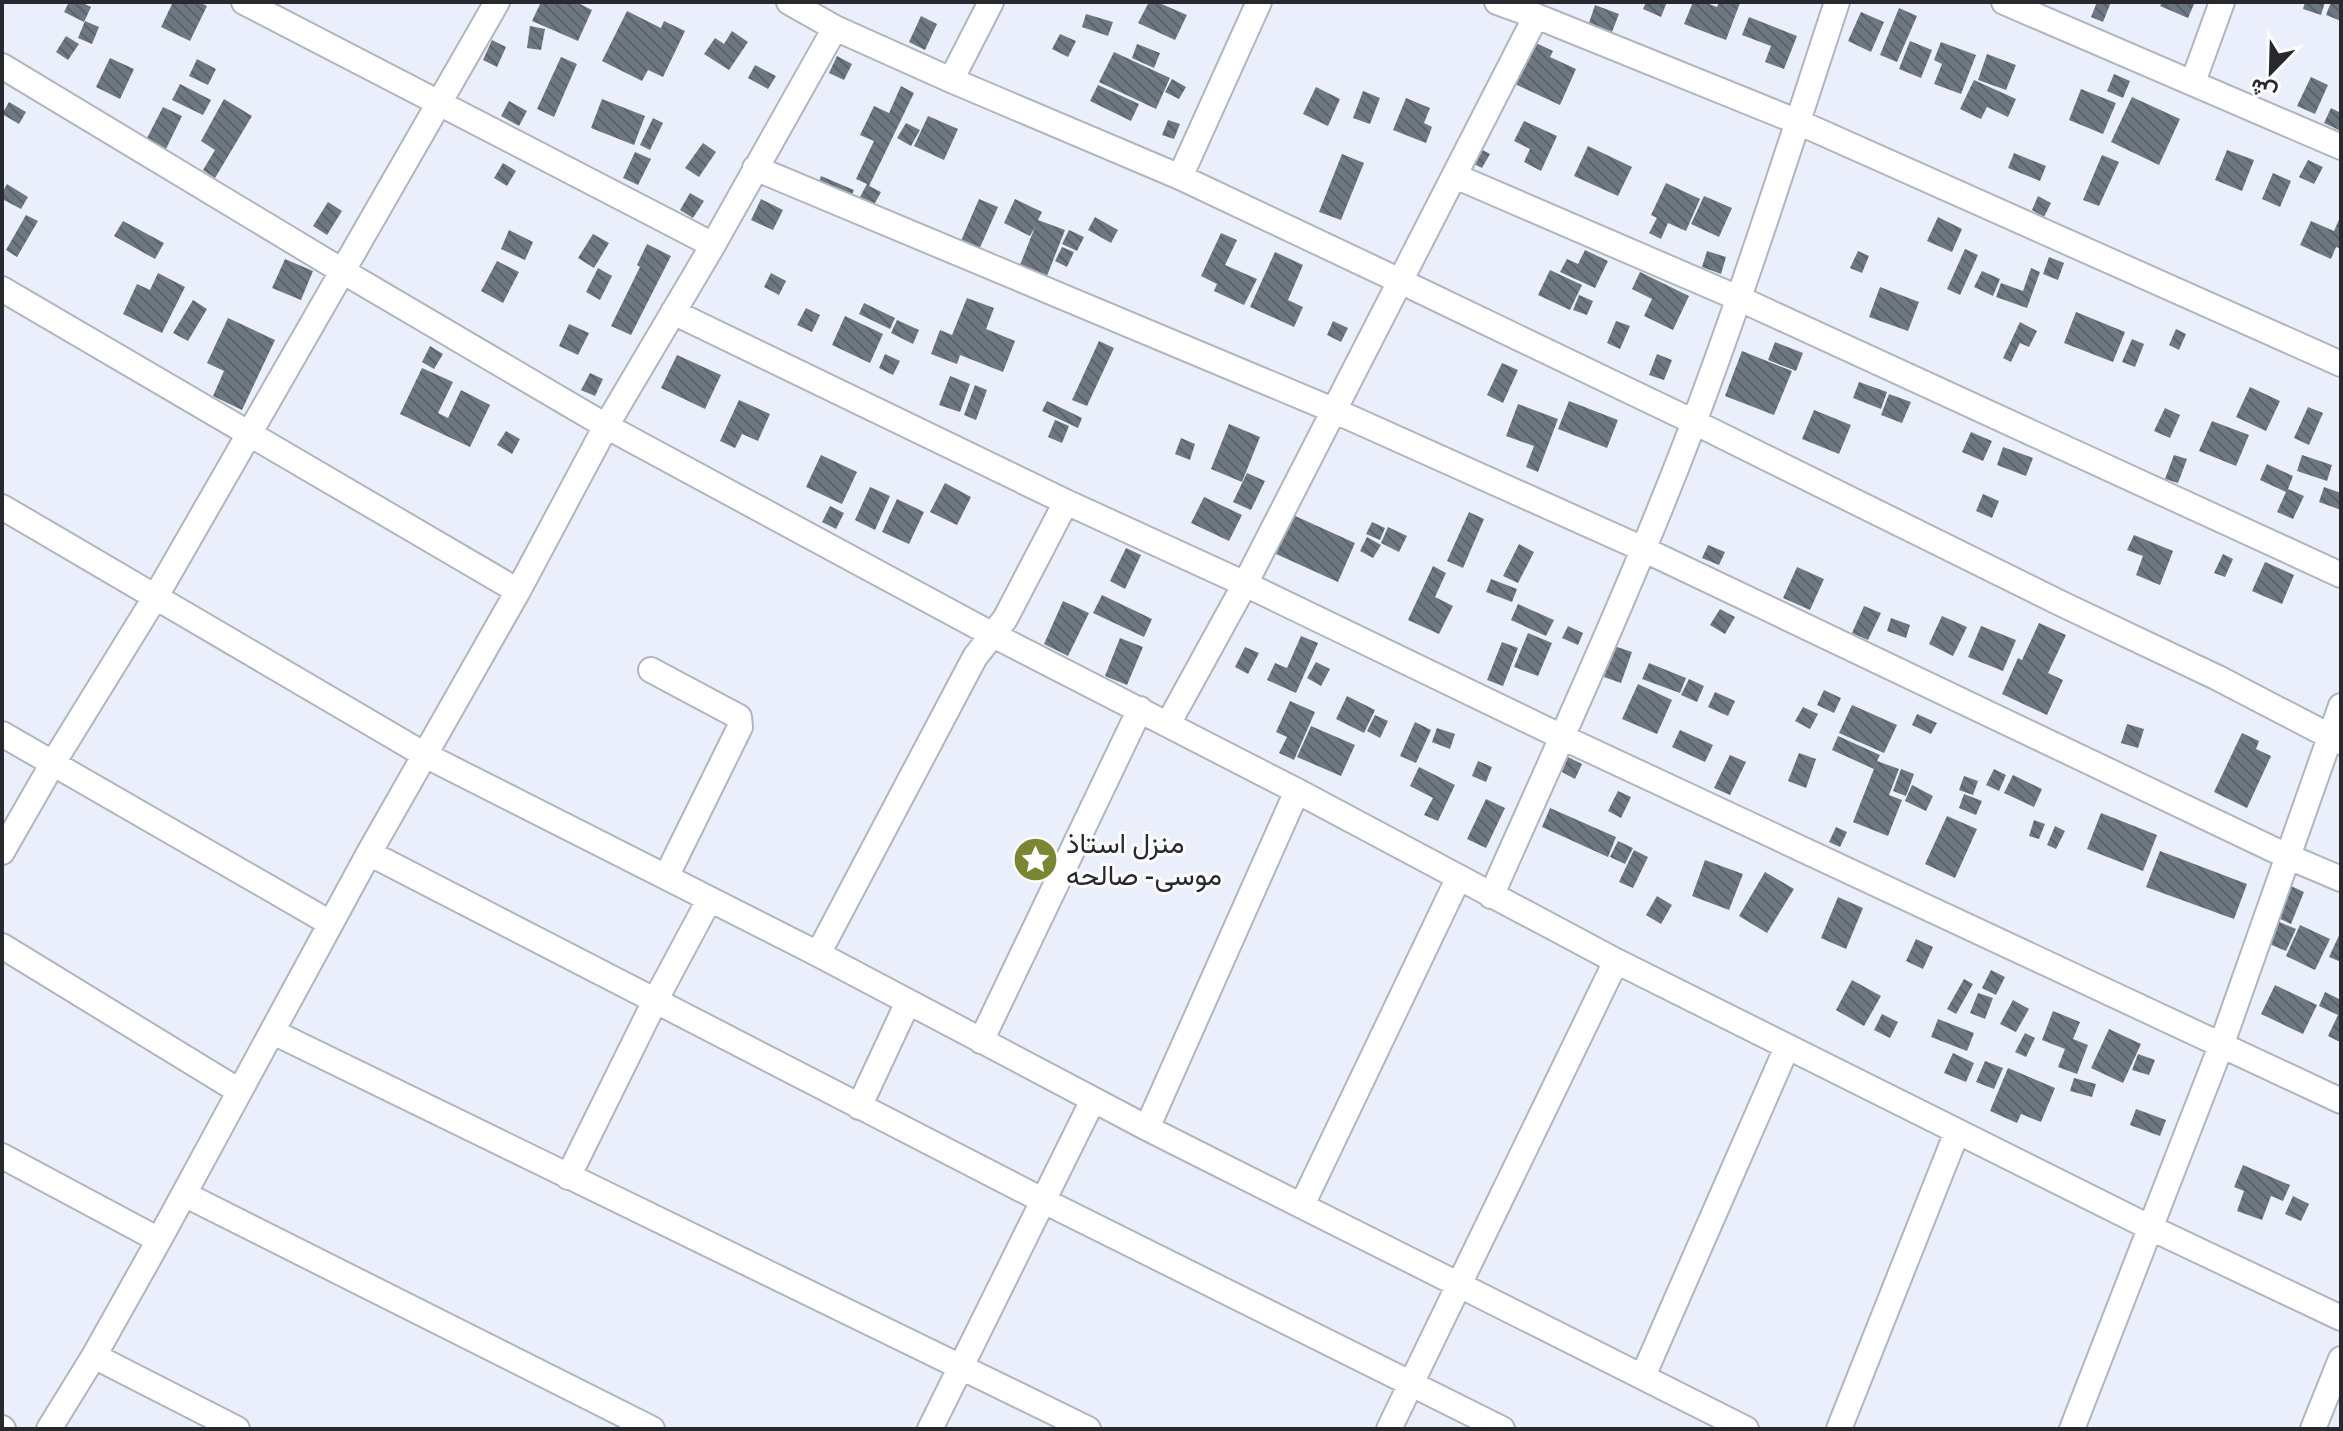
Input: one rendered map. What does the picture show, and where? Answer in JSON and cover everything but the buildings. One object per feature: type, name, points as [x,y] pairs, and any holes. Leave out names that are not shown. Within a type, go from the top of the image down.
[{"type":"street","points":[[244,2],[713,245]]},
{"type":"street","points":[[2,852],[156,596],[497,2]]},
{"type":"street","points":[[789,2],[835,28],[1180,177],[1400,281],[2218,678],[2336,740]]},
{"type":"street","points":[[951,80],[991,2]]},
{"type":"street","points":[[1180,177],[1259,2]]},
{"type":"street","points":[[1497,2],[1798,122],[2341,364]]},
{"type":"street","points":[[1491,896],[1643,549],[1694,422],[1837,2]]},
{"type":"street","points":[[2004,2],[2341,147]]},
{"type":"street","points":[[2193,82],[2222,2]]},
{"type":"street","points":[[1168,724],[1245,584],[1536,16]]},
{"type":"street","points":[[49,1429],[159,1240],[330,923],[518,591],[606,426],[713,245],[835,28]]},
{"type":"street","points":[[2,66],[606,426],[993,635],[1297,791],[1616,961],[2151,1228],[2341,1318]]},
{"type":"street","points":[[755,168],[1333,410],[1643,549],[2341,879]]},
{"type":"street","points":[[1455,176],[1738,298],[2341,575]]},
{"type":"street","points":[[2,289],[518,591]]},
{"type":"street","points":[[673,312],[1562,737],[2341,1101]]},
{"type":"street","points":[[818,954],[975,657],[1005,619],[1066,502]]},
{"type":"street","points":[[2,507],[425,755],[818,954],[1147,1128],[1746,1429]]},
{"type":"street","points":[[651,670],[739,717],[740,727],[666,877]]},
{"type":"street","points":[[2072,1429],[2336,740],[2341,706]]},
{"type":"street","points":[[981,1041],[1140,709]]},
{"type":"street","points":[[2,734],[330,923]]},
{"type":"street","points":[[1147,1128],[1297,791]]},
{"type":"street","points":[[369,853],[859,1107],[1502,1429]]},
{"type":"street","points":[[1302,1205],[1458,879]]},
{"type":"street","points":[[568,1177],[709,900]]},
{"type":"street","points":[[2,946],[239,1091]]},
{"type":"street","points":[[1389,1429],[1616,961]]},
{"type":"street","points":[[859,1107],[908,1002]]},
{"type":"street","points":[[273,1032],[1088,1429]]},
{"type":"street","points":[[1643,1376],[1787,1047]]},
{"type":"street","points":[[930,1429],[1093,1100]]},
{"type":"street","points":[[1839,1429],[1957,1132]]},
{"type":"street","points":[[2,1156],[159,1240]]},
{"type":"street","points":[[184,1194],[652,1429]]},
{"type":"street","points":[[94,1356],[237,1429]]},
{"type":"street","points":[[2313,1429],[2341,1359]]},
{"type":"place","name":"منزل استاذ موسى- صالحه","points":[[1035,860]]}]
